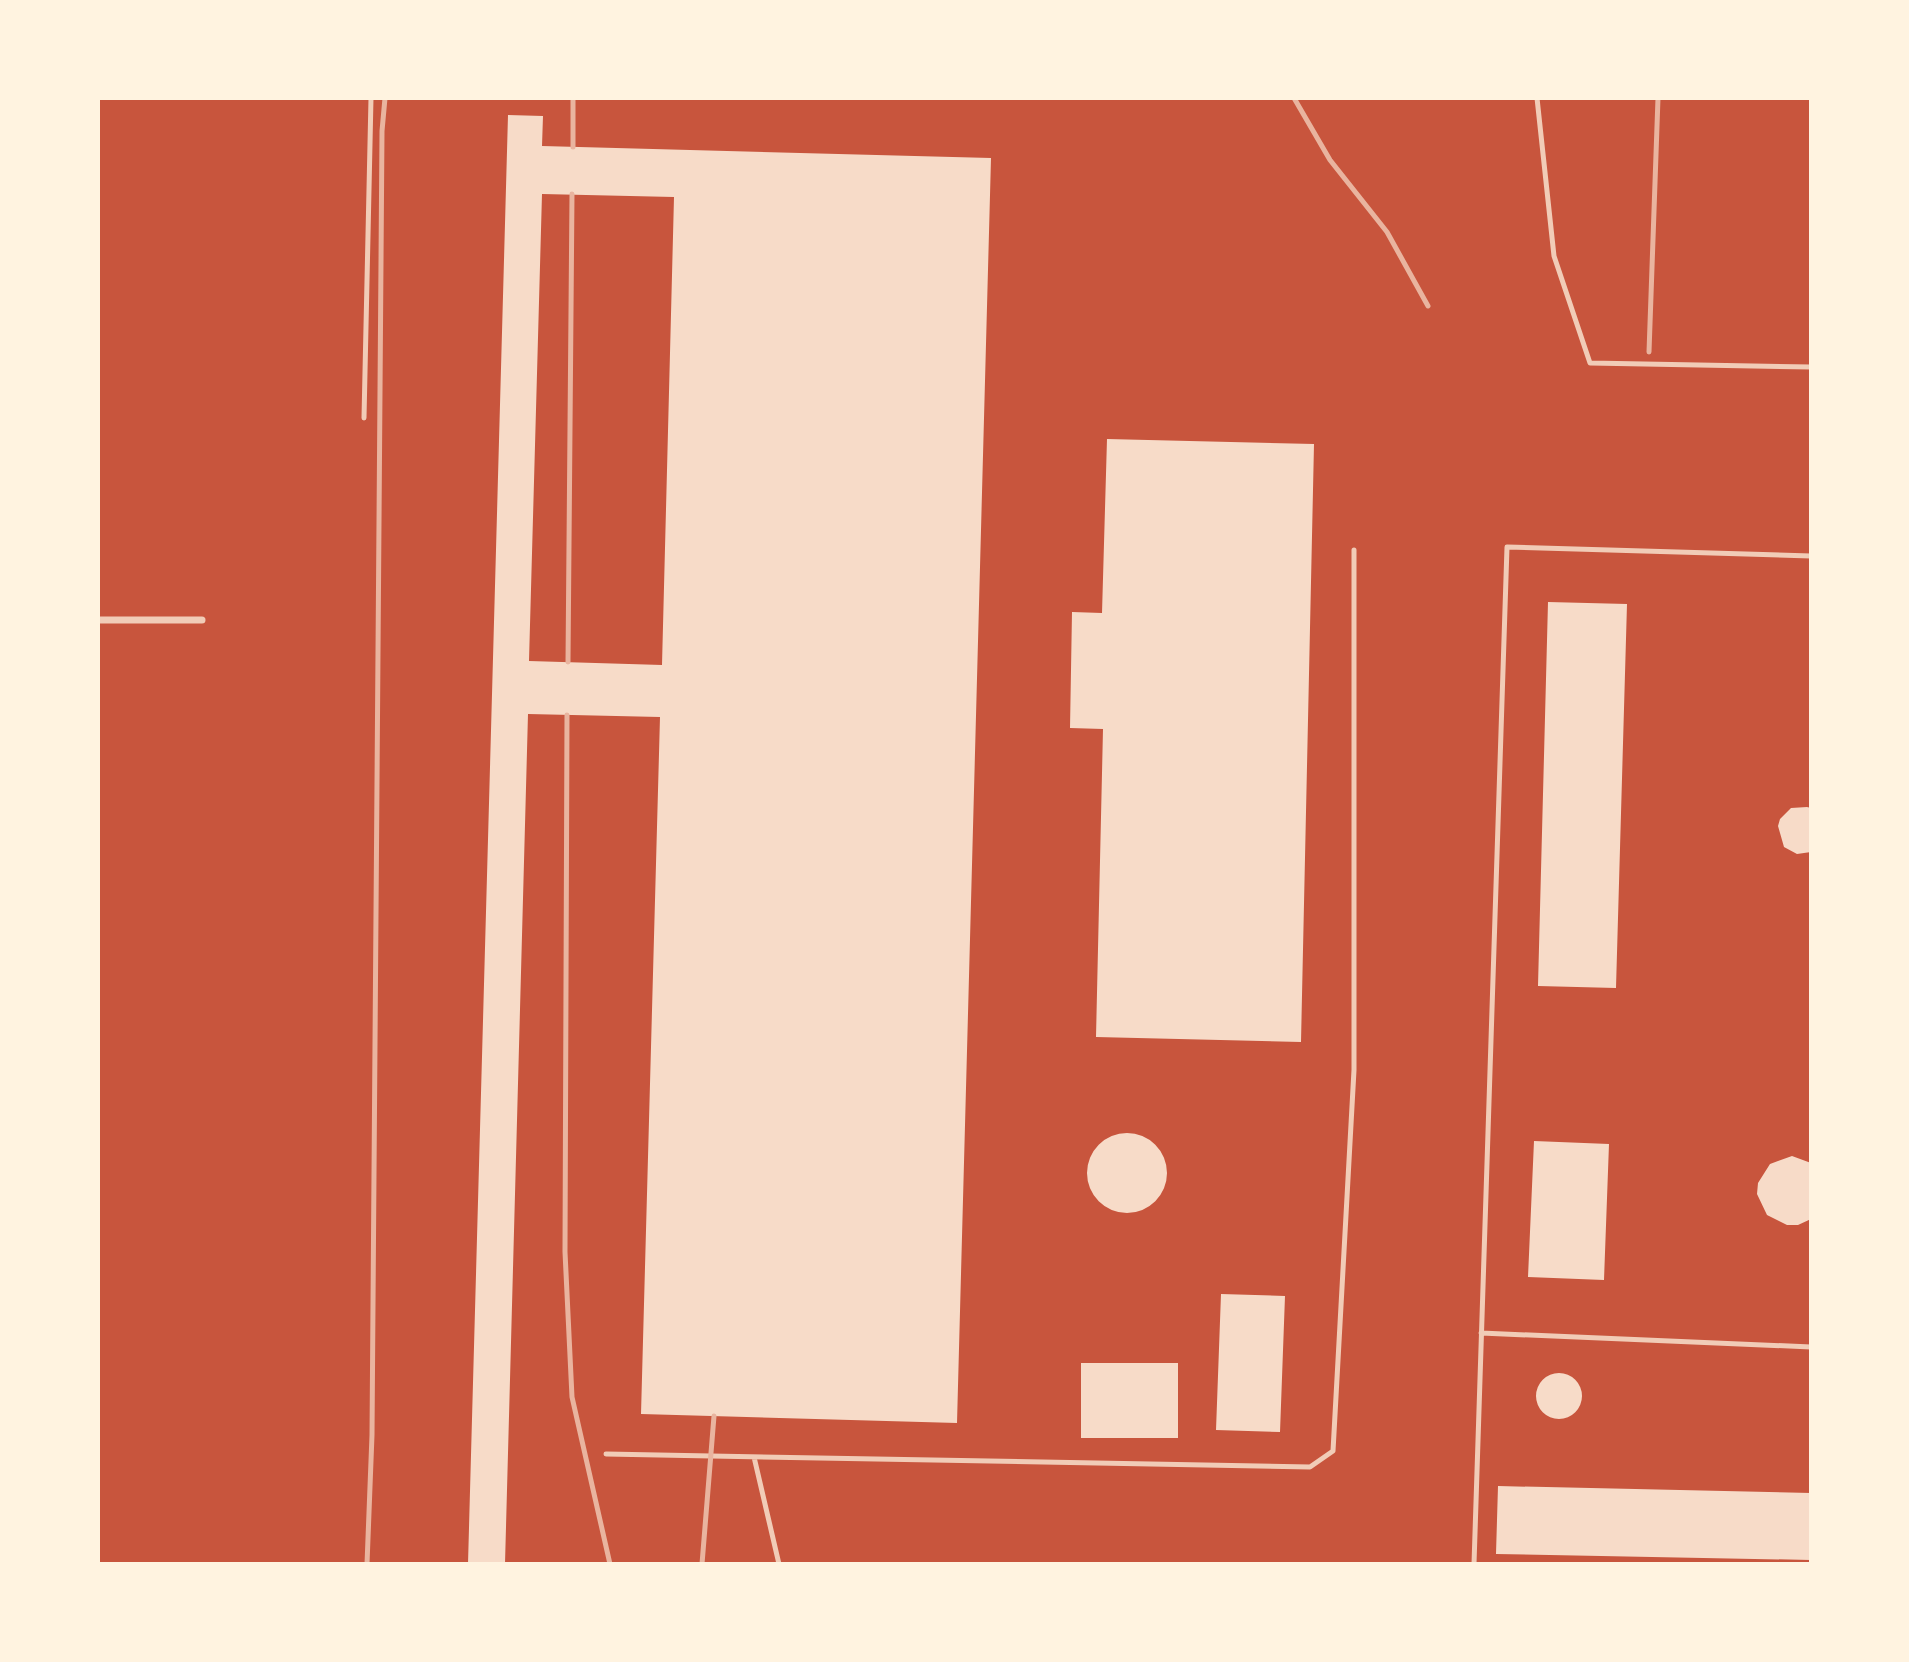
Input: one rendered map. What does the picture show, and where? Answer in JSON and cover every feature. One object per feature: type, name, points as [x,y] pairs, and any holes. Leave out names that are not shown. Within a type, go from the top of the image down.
[{"type":"street","points":[[98,620],[202,620]]},
{"type":"lane","points":[[365,418],[371,98]]},
{"type":"lane","points":[[1537,98],[1554,256],[1590,363],[1811,367]]},
{"type":"lane","points":[[1474,1564],[1507,547],[1811,556]]},
{"type":"lane","points":[[606,1454],[1310,1467],[1333,1451],[1354,1070],[1354,550]]},
{"type":"lane","points":[[1481,1333],[1811,1347]]},
{"type":"lane","points":[[754,1457],[779,1564]]},
{"type":"building","points":[[508,115],[543,116],[542,146],[991,158],[957,1423],[641,1414],[660,717],[528,714],[505,1564],[468,1564]],"holes":[[[542,194],[674,197],[662,665],[529,661]]]},
{"type":"building","points":[[1107,439],[1314,444],[1301,1042],[1096,1037],[1103,729],[1070,728],[1072,612],[1102,613]]},
{"type":"building","points":[[1548,602],[1627,604],[1616,988],[1538,986]]},
{"type":"building","points":[[1791,808],[1811,808],[1811,852],[1797,854],[1784,847],[1778,826],[1780,819]]},
{"type":"building","points":[[1127,1133],[1142,1136],[1155,1145],[1164,1158],[1167,1173],[1164,1188],[1155,1201],[1142,1210],[1127,1213],[1112,1210],[1099,1201],[1090,1188],[1087,1173],[1090,1158],[1099,1145],[1112,1136]]},
{"type":"building","points":[[1534,1141],[1609,1144],[1604,1280],[1528,1277]]},
{"type":"building","points":[[1792,1156],[1811,1163],[1811,1219],[1798,1225],[1787,1225],[1767,1215],[1757,1194],[1758,1183],[1770,1164]]},
{"type":"building","points":[[1221,1294],[1285,1296],[1280,1432],[1216,1430]]},
{"type":"building","points":[[1081,1363],[1178,1363],[1178,1438],[1081,1438]]},
{"type":"building","points":[[1559,1373],[1575,1380],[1582,1396],[1575,1412],[1559,1419],[1543,1412],[1536,1396],[1543,1380]]},
{"type":"building","points":[[1498,1486],[1811,1493],[1811,1560],[1496,1554]]},
{"type":"railway","points":[[367,1564],[372,1435],[382,131],[385,98]]},
{"type":"railway","points":[[573,98],[573,147]]},
{"type":"railway","points":[[1294,98],[1330,160],[1387,232],[1428,306]]},
{"type":"railway","points":[[1649,352],[1658,98]]},
{"type":"railway","points":[[568,662],[572,194]]},
{"type":"railway","points":[[567,715],[565,1252],[572,1397],[610,1564]]},
{"type":"railway","points":[[702,1564],[714,1416]]}]
